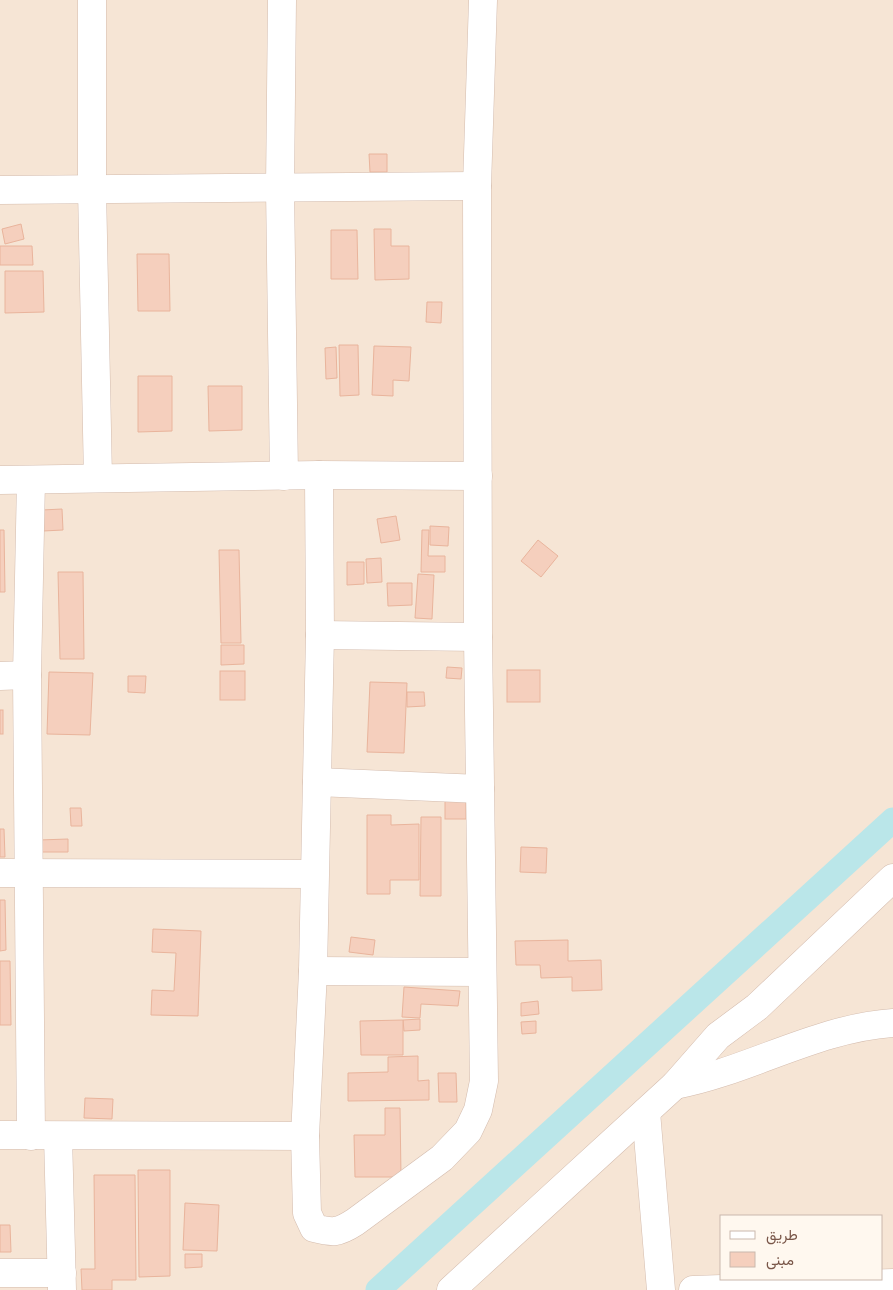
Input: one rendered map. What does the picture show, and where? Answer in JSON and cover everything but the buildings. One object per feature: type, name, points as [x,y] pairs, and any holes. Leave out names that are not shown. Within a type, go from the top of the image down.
[{"type":"street","points":[[92,0],[92,189],[98,478]]},
{"type":"street","points":[[282,0],[280,188],[284,476]]},
{"type":"street","points":[[319,475],[320,635],[313,971],[305,1136],[307,1213],[314,1228],[330,1232],[342,1230],[442,1158],[468,1131],[478,1110],[484,1081],[481,972],[478,637],[477,186],[482,0]]},
{"type":"street","points":[[0,190],[477,186]]},
{"type":"street","points":[[0,480],[319,475],[478,476]]},
{"type":"street","points":[[31,480],[27,675],[31,1136]]},
{"type":"street","points":[[320,635],[478,637]]},
{"type":"street","points":[[0,676],[27,675]]},
{"type":"street","points":[[317,782],[480,789]]},
{"type":"street","points":[[0,873],[314,874]]},
{"type":"street","points":[[450,1290],[675,1086],[718,1036],[757,1007],[893,878]]},
{"type":"street","points":[[313,971],[481,972]]},
{"type":"street","points":[[675,1086],[722,1073],[851,1029],[893,1022]]},
{"type":"street","points":[[646,1112],[661,1290]]},
{"type":"street","points":[[0,1135],[305,1136]]},
{"type":"street","points":[[0,1273],[62,1281],[58,1136]]},
{"type":"street","points":[[693,1290],[893,1283]]},
{"type":"shaded area","points":[[0,0],[893,0],[893,1290],[0,1290]]},
{"type":"waterway","points":[[378,1290],[893,820]]}]
